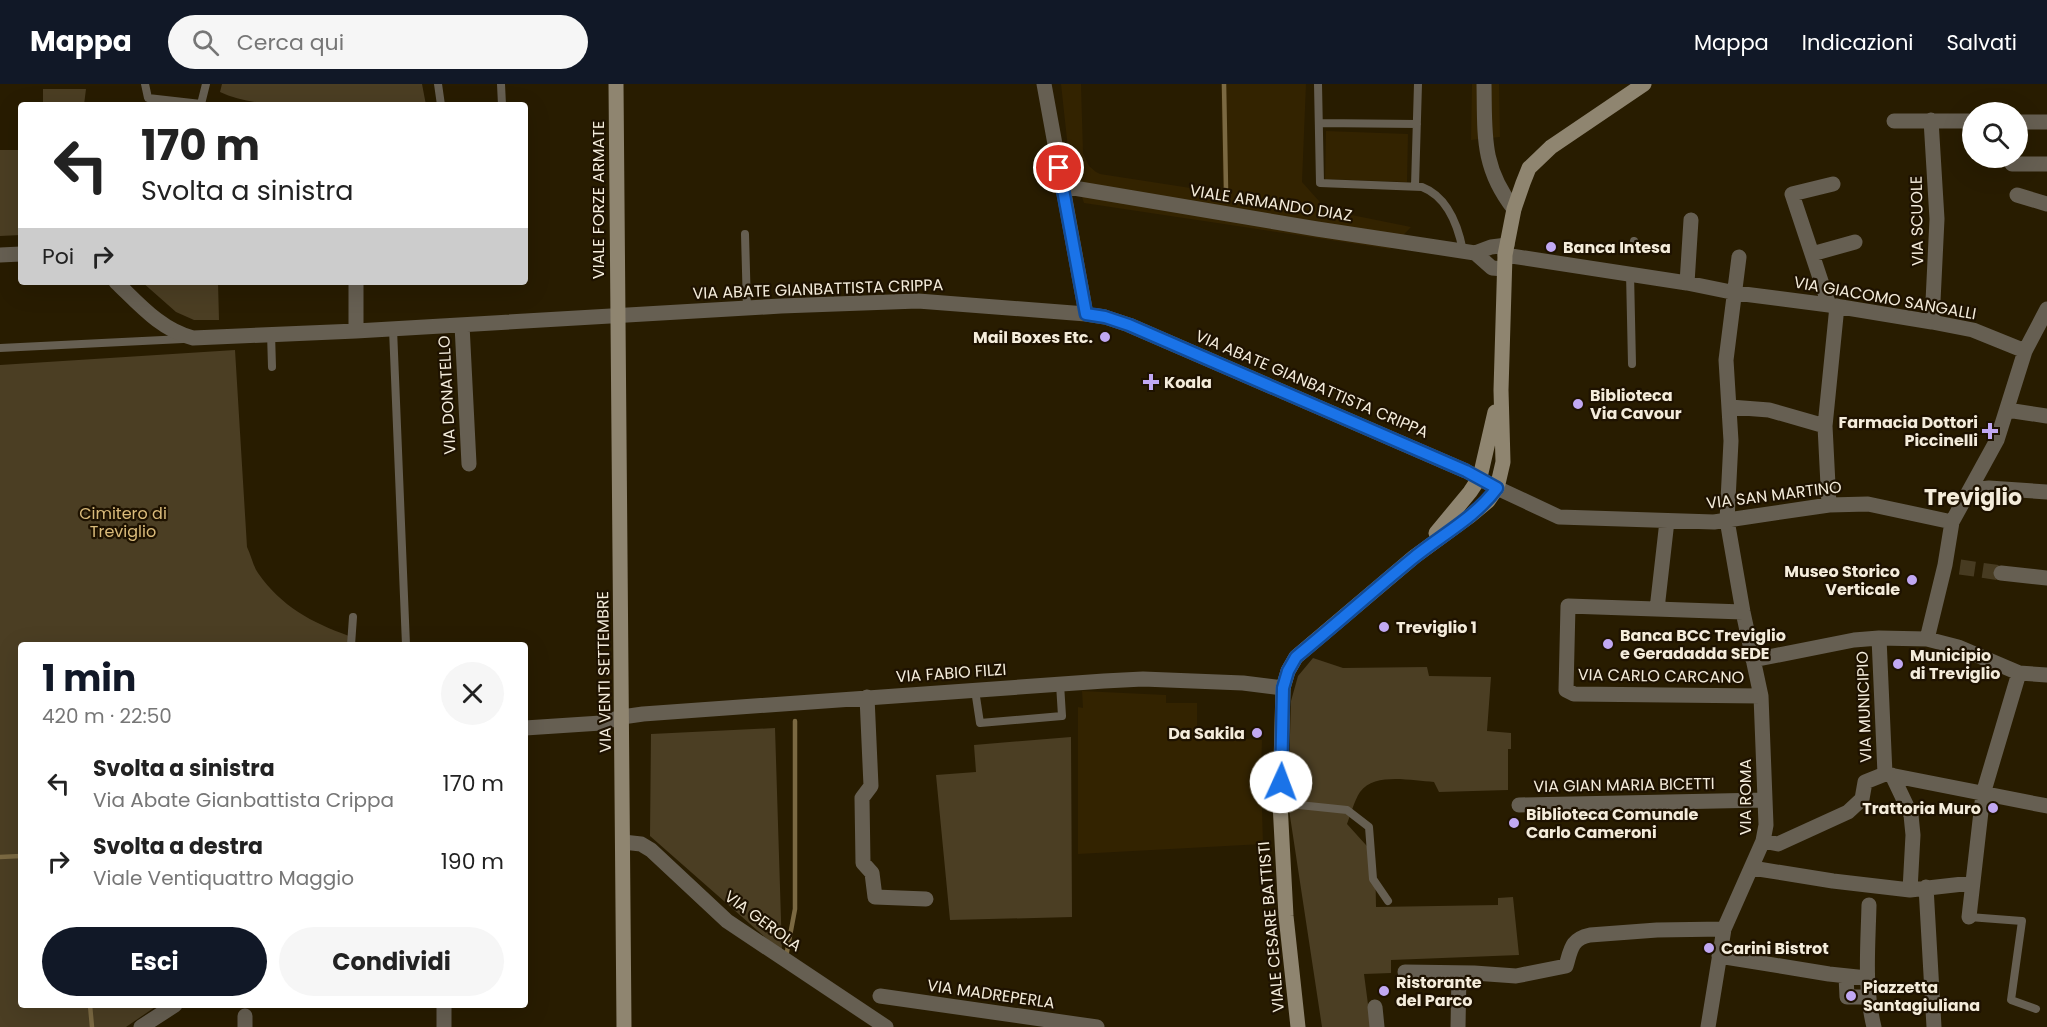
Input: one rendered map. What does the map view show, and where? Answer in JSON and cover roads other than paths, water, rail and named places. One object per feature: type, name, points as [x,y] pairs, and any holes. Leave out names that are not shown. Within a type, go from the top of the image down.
[{"type":"street","name":"VIALE FORZE ARMATE","points":[[616,84],[617,316]]},
{"type":"street","points":[[1044,84],[1055,134],[1062,186],[1086,314]]},
{"type":"street","points":[[1484,84],[1485,144],[1491,171],[1514,209]]},
{"type":"street","points":[[1497,488],[1503,462],[1501,390],[1506,256],[1514,209],[1529,168],[1551,147],[1636,87]]},
{"type":"street","name":"VIA SCUOLE","points":[[1931,120],[1937,219],[1932,322]]},
{"type":"street","points":[[1894,121],[1962,121]]},
{"type":"street","points":[[2028,122],[2047,123]]},
{"type":"street","points":[[2028,164],[2047,164]]},
{"type":"street","points":[[1829,506],[1825,426],[1833,306],[1812,254],[1792,194],[1833,183]]},
{"type":"street","name":"VIALE ARMANDO DIAZ","points":[[1062,186],[1469,252],[1491,247],[1506,256],[1492,268],[1469,252]]},
{"type":"street","points":[[2017,195],[2047,204]]},
{"type":"street","points":[[1687,283],[1690,220]]},
{"type":"street","points":[[1812,254],[1855,242]]},
{"type":"street","points":[[0,255],[18,254]]},
{"type":"street","name":"VIA GIACOMO SANGALLI","points":[[1506,256],[1630,272],[1736,293],[1932,322],[1973,330],[2025,351]]},
{"type":"street","points":[[1736,293],[1739,257]]},
{"type":"street","name":"VIA ABATE GIANBATTISTA CRIPPA","points":[[119,285],[161,323],[177,333],[193,338],[918,301],[1086,314],[1105,317],[1129,325],[1480,477],[1497,488]]},
{"type":"street","points":[[356,285],[356,331]]},
{"type":"street","name":"VIA ROMA","points":[[1708,1027],[1724,929],[1763,841],[1766,825],[1761,696],[1727,520],[1731,441],[1726,360],[1736,293]]},
{"type":"street","points":[[1927,639],[1952,566],[1952,522],[1997,440],[2025,351],[2047,309]]},
{"type":"street","name":"VIA VENTI SETTEMBRE","points":[[617,316],[624,1027]]},
{"type":"street","name":"VIA DONATELLO","points":[[462,325],[469,464]]},
{"type":"street","points":[[1480,477],[1501,390]]},
{"type":"street","points":[[1730,407],[1769,410],[1825,426]]},
{"type":"street","points":[[2007,410],[2047,416]]},
{"type":"street","name":"VIALE CESARE BATTISTI","points":[[1413,557],[1456,510],[1480,477]]},
{"type":"street","name":"VIALE CESARE BATTISTI","points":[[1298,1027],[1286,916],[1280,803],[1283,688],[1288,671],[1296,657],[1413,557],[1488,501],[1497,488]]},
{"type":"street","name":"VIA SAN MARTINO","points":[[1497,488],[1559,517],[1714,522],[1829,506],[1868,504],[1952,522]]},
{"type":"street","points":[[1970,490],[1989,488],[2047,492]]},
{"type":"street","points":[[1657,609],[1668,521]]},
{"type":"street","points":[[2001,573],[2047,578]]},
{"type":"street","name":"VIA CARLO CARCANO","points":[[1743,612],[1568,606],[1566,690],[1574,694],[1761,696]]},
{"type":"street","name":"VIA MUNICIPIO","points":[[1879,638],[1888,775],[1911,815],[1913,835],[1910,890]]},
{"type":"street","points":[[1753,660],[1854,640],[1927,639],[1954,645],[2019,673],[2047,675]]},
{"type":"street","points":[[1969,917],[1983,794],[2019,673]]},
{"type":"street","name":"VIA FABIO FILZI","points":[[622,717],[867,697],[1143,680],[1244,683],[1283,688]]},
{"type":"street","points":[[867,697],[871,786],[862,798],[863,863],[872,873],[874,897],[926,899]]},
{"type":"street","points":[[528,728],[601,723],[622,717]]},
{"type":"street","points":[[1763,841],[1778,843],[1848,812],[1862,799],[1864,782],[1888,775],[2047,806]]},
{"type":"street","name":"VIA GIAN MARIA BICETTI","points":[[1519,805],[1765,800]]},
{"type":"street","name":"VIA GEROLA","points":[[623,842],[641,844],[651,850],[727,921],[886,1027]]},
{"type":"street","points":[[1752,868],[1870,894],[1972,883]]},
{"type":"street","points":[[1926,887],[1935,1027]]},
{"type":"street","points":[[1870,894],[1867,978],[1868,997],[1875,1027]]},
{"type":"street","points":[[1405,972],[1459,972],[1516,976],[1566,966],[1572,945],[1579,937],[1657,930],[1724,929]]},
{"type":"street","points":[[1719,956],[1867,978]]},
{"type":"street","points":[[1458,1027],[1459,972]]},
{"type":"street","points":[[1846,976],[1847,997],[1868,997]]},
{"type":"street","name":"VIA MADREPERLA","points":[[880,996],[1097,1027]]},
{"type":"street","points":[[1375,1007],[1377,1027]]},
{"type":"street","points":[[141,1027],[170,1008]]},
{"type":"street","points":[[444,1008],[444,1027]]},
{"type":"lane","points":[[145,84],[148,98],[178,102]]},
{"type":"lane","points":[[202,102],[206,84]]},
{"type":"lane","points":[[438,84],[441,102]]},
{"type":"lane","points":[[501,84],[502,102]]},
{"type":"lane","points":[[1318,84],[1320,183],[1415,186],[1432,190],[1452,214],[1469,252]]},
{"type":"lane","points":[[1415,186],[1418,84]]},
{"type":"lane","points":[[1319,123],[1417,124]]},
{"type":"lane","points":[[745,234],[747,308]]},
{"type":"lane","points":[[1630,272],[1632,364]]},
{"type":"lane","points":[[393,329],[406,642]]},
{"type":"lane","points":[[271,333],[272,367]]},
{"type":"lane","points":[[0,348],[193,338]]},
{"type":"lane","points":[[351,642],[353,617]]},
{"type":"lane","points":[[975,690],[980,723],[1062,716],[1060,684]]},
{"type":"lane","points":[[1280,803],[1347,810],[1369,827],[1374,879],[1388,901]]},
{"type":"lane","points":[[1969,917],[2022,921],[2011,1000],[2036,1009]]},
{"type":"waterway","points":[[1224,84],[1226,188]]},
{"type":"waterway","points":[[786,957],[795,909],[795,721]]},
{"type":"waterway","points":[[0,857],[18,856]]},
{"type":"waterway","points":[[90,1008],[92,1027]]},
{"type":"tunnel","points":[[1960,567],[2001,573]]},
{"type":"place","name":"Banca Intesa","points":[[1551,247]]},
{"type":"place","name":"Mail Boxes Etc.","points":[[1105,337]]},
{"type":"place","name":"Koala","points":[[1151,382]]},
{"type":"place","name":"Biblioteca Via Cavour","points":[[1578,404]]},
{"type":"place","name":"Farmacia Dottori Piccinelli","points":[[1990,431]]},
{"type":"place","name":"Museo Storico Verticale","points":[[1912,580]]},
{"type":"place","name":"Treviglio 1","points":[[1384,627]]},
{"type":"place","name":"Banca BCC Treviglio e Geradadda SEDE","points":[[1608,644]]},
{"type":"place","name":"Municipio di Treviglio","points":[[1898,664]]},
{"type":"place","name":"Da Sakila","points":[[1257,733]]},
{"type":"place","name":"Trattoria Muro","points":[[1993,808]]},
{"type":"place","name":"Biblioteca Comunale Carlo Cameroni","points":[[1514,823]]},
{"type":"place","name":"Carini Bistrot","points":[[1709,948]]},
{"type":"place","name":"Ristorante del Parco","points":[[1384,991]]},
{"type":"place","name":"Piazzetta Santagiuliana","points":[[1851,996]]},
{"type":"district","name":"Treviglio","points":[[1973,497]]},
{"type":"park label","name":"Cimitero di Treviglio","points":[[123,522]]}]
